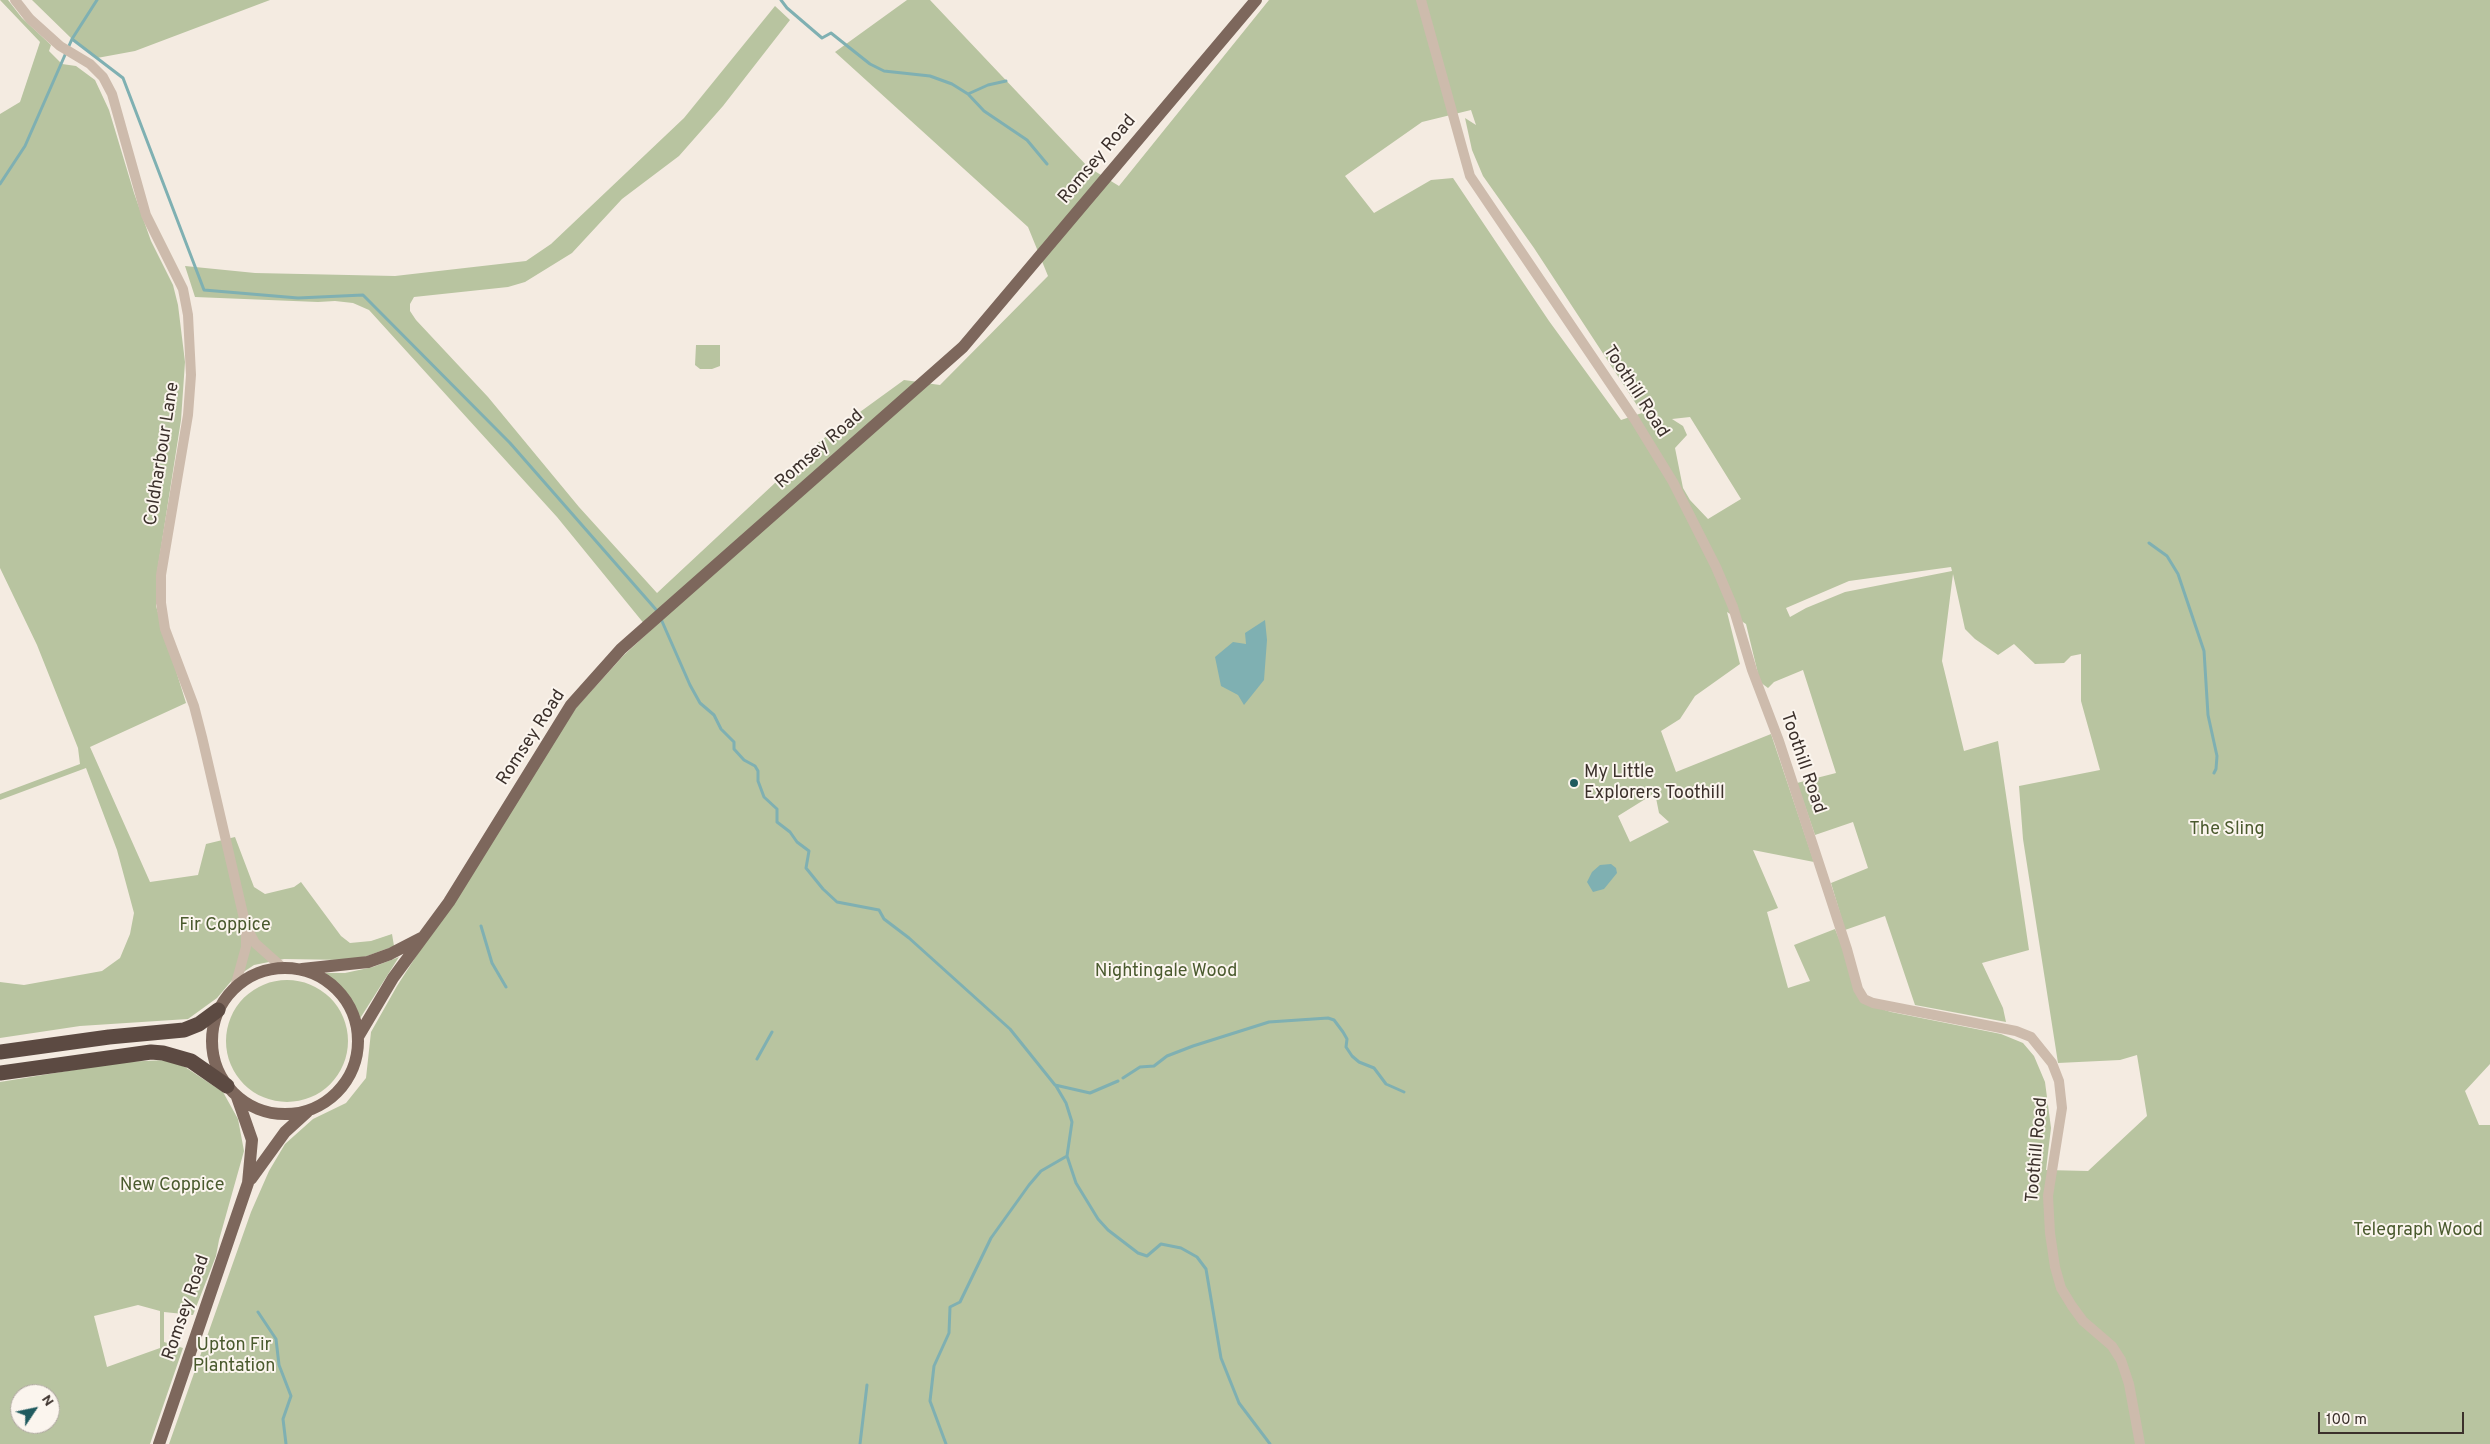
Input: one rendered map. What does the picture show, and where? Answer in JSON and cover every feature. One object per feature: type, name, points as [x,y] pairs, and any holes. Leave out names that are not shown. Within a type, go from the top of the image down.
[{"type":"highway","points":[[0,1052],[109,1037],[172,1032],[199,1024],[218,1010]]},
{"type":"highway","points":[[0,1074],[151,1052],[163,1053],[191,1061],[232,1092]]},
{"type":"main road","name":"Romsey Road","points":[[358,1037],[393,978],[450,902],[571,705],[614,656],[963,347],[1256,0]]},
{"type":"main road","name":"Romsey Road","points":[[300,969],[368,962],[390,954],[425,936]]},
{"type":"main road","points":[[283,968],[300,969],[325,980],[345,998],[354,1017],[358,1037],[356,1061],[346,1083],[328,1101],[307,1112],[292,1114],[270,1113],[249,1106],[232,1092],[220,1075],[212,1050],[211,1036],[218,1010],[235,987],[257,973],[283,968]]},
{"type":"main road","name":"Romsey Road","points":[[159,1444],[248,1183],[252,1140],[232,1092]]},
{"type":"main road","name":"Romsey Road","points":[[248,1183],[280,1138],[307,1112]]},
{"type":"street","name":"Coldharbour Lane","points":[[16,0],[30,19],[61,47],[90,64],[103,77],[112,94],[146,215],[183,289],[188,315],[192,375],[188,414],[161,575],[161,603],[165,629],[200,729],[246,927],[246,948],[235,987]]},
{"type":"street","name":"Toothill Road","points":[[1421,0],[1470,176],[1635,420],[1673,482],[1716,567],[1733,607],[1752,670],[1785,759],[1847,949],[1858,989],[1864,999],[1873,1003],[2016,1031],[2031,1037],[2052,1063],[2059,1081],[2062,1108],[2048,1196],[2050,1233],[2055,1267],[2061,1288],[2072,1306],[2083,1321],[2112,1346],[2121,1360],[2129,1384],[2140,1444]]},
{"type":"street","name":"Coldharbour Lane","points":[[246,927],[255,943],[283,968]]},
{"type":"green space","name":"Fir Coppice","points":[[0,0],[8,0],[22,18],[51,45],[49,51],[62,64],[76,66],[95,80],[109,110],[134,193],[151,241],[173,285],[178,305],[185,362],[181,420],[157,573],[156,606],[186,703],[90,747],[150,882],[198,875],[206,844],[235,837],[254,887],[265,894],[294,887],[301,882],[341,936],[350,943],[371,941],[392,934],[394,946],[367,956],[348,960],[284,959],[254,965],[233,979],[217,998],[188,1019],[80,1026],[0,1038],[0,982],[24,985],[102,971],[120,958],[130,934],[134,913],[117,850],[86,768],[0,800],[0,794],[80,764],[78,748],[37,645],[0,568],[0,114],[20,102],[40,42]]},
{"type":"green space","points":[[32,0],[270,0],[135,51],[97,58],[72,39]]},
{"type":"green space","points":[[907,0],[930,0],[1088,167],[1119,186],[1269,0],[2490,0],[2490,1064],[2465,1091],[2479,1125],[2490,1125],[2490,1444],[169,1444],[251,1212],[269,1171],[285,1144],[313,1119],[346,1103],[366,1078],[371,1032],[397,986],[575,709],[624,655],[650,631],[557,517],[369,310],[353,303],[335,301],[195,297],[185,266],[255,273],[395,276],[526,261],[551,244],[684,118],[775,6],[790,20],[723,106],[679,156],[622,199],[572,253],[525,282],[508,287],[414,297],[410,304],[410,311],[416,320],[488,397],[579,507],[657,593],[820,441],[904,380],[940,385],[1048,276],[1028,227],[835,52]],"holes":[[[1471,110],[1476,125],[1465,118],[1472,150],[1483,176],[1534,248],[1642,413],[1621,420],[1549,321],[1453,178],[1431,180],[1374,213],[1345,176],[1422,122]],[[1690,417],[1741,499],[1708,519],[1690,500],[1683,488],[1675,448],[1687,435],[1683,426],[1672,419]],[[1951,567],[1952,571],[1845,592],[1806,608],[1790,617],[1786,608],[1849,581]],[[1953,574],[1965,629],[1975,639],[1998,655],[2014,644],[2035,664],[2064,663],[2071,656],[2081,654],[2081,701],[2100,770],[2019,786],[2023,839],[2058,1063],[2120,1060],[2137,1055],[2147,1116],[2088,1171],[2046,1170],[2051,1128],[2045,1082],[2034,1056],[2023,1043],[2001,1034],[1891,1012],[1866,1004],[1835,929],[1794,945],[1810,981],[1788,988],[1767,912],[1778,908],[1753,850],[1814,862],[1771,734],[1676,772],[1661,731],[1680,719],[1695,696],[1740,664],[1727,612],[1746,624],[1760,682],[1768,688],[1774,682],[1803,670],[1836,773],[1797,783],[1815,835],[1853,822],[1868,868],[1831,883],[1845,930],[1885,916],[1915,1005],[2006,1022],[2003,1008],[1982,963],[2029,950],[1998,741],[1964,751],[1942,661]],[[1655,793],[1659,813],[1669,822],[1630,842],[1618,816]]]},
{"type":"green space","points":[[696,345],[720,345],[720,366],[712,369],[700,369],[695,365]]},
{"type":"green space","points":[[399,957],[359,1020],[347,993],[325,973],[345,973],[373,967]]},
{"type":"green space","points":[[287,980],[299,981],[310,985],[321,990],[330,998],[338,1007],[343,1018],[347,1029],[347,1053],[343,1064],[338,1075],[330,1084],[321,1092],[310,1097],[299,1101],[287,1102],[275,1101],[264,1097],[253,1092],[244,1084],[236,1075],[231,1064],[227,1053],[226,1041],[227,1029],[231,1018],[236,1007],[244,998],[253,990],[264,985],[275,981]]},
{"type":"green space","name":"New Coppice","points":[[167,1060],[185,1067],[223,1092],[238,1119],[244,1151],[216,1256],[193,1315],[164,1312],[164,1342],[183,1348],[150,1444],[0,1444],[0,1082],[122,1062]],"holes":[[[138,1305],[160,1311],[160,1348],[107,1367],[94,1316]]]},
{"type":"water","points":[[1265,620],[1267,640],[1264,680],[1244,705],[1238,695],[1221,686],[1215,657],[1233,642],[1246,644],[1245,633]]},
{"type":"water","points":[[1611,864],[1616,868],[1617,873],[1604,889],[1593,892],[1587,882],[1592,872],[1600,865]]},
{"type":"waterway","points":[[72,39],[97,0]]},
{"type":"waterway","points":[[781,0],[787,8],[822,38],[831,33],[870,64],[884,71],[930,76],[952,84],[968,94],[984,111],[1027,140],[1047,164]]},
{"type":"waterway","points":[[0,184],[25,146],[72,39],[123,78],[204,290],[298,298],[363,295],[510,443],[659,613]]},
{"type":"waterway","points":[[968,94],[988,85],[1006,81]]},
{"type":"waterway","points":[[2149,543],[2167,556],[2178,574],[2204,651],[2208,715],[2217,756],[2214,773]]},
{"type":"waterway","points":[[661,619],[700,703],[714,715],[721,729],[734,742],[734,749],[744,760],[755,766],[764,797],[777,809],[777,822],[809,851],[806,868],[823,889],[837,902],[879,910],[884,919],[909,938],[1010,1029],[1055,1085],[1090,1093],[1118,1081]]},
{"type":"waterway","points":[[481,926],[492,963],[506,987]]},
{"type":"waterway","points":[[1123,1078],[1140,1067],[1154,1066],[1167,1056],[1193,1046],[1269,1022],[1328,1018],[1334,1020],[1343,1032],[1347,1039],[1346,1047],[1352,1056],[1359,1062],[1374,1068],[1386,1084],[1404,1092]]},
{"type":"waterway","points":[[757,1059],[772,1032]]},
{"type":"waterway","points":[[1056,1086],[1066,1103],[1072,1122],[1067,1156],[1076,1183],[1098,1219],[1108,1230],[1138,1253],[1147,1256],[1161,1244],[1181,1248],[1197,1257],[1206,1269],[1221,1358],[1239,1403],[1270,1444]]},
{"type":"waterway","points":[[946,1444],[930,1401],[934,1366],[949,1333],[950,1307],[960,1302],[991,1238],[1029,1185],[1041,1171],[1067,1156]]},
{"type":"waterway","points":[[258,1312],[276,1339],[279,1365],[291,1396],[283,1419],[286,1444]]},
{"type":"waterway","points":[[860,1444],[867,1385]]},
{"type":"place","name":"My Little Explorers Toothill","points":[[1574,783]]},
{"type":"park label","name":"The Sling","points":[[2227,830]]},
{"type":"park label","name":"Nightingale Wood","points":[[1166,972]]},
{"type":"park label","name":"Telegraph Wood","points":[[2418,1231]]},
{"type":"park label","name":"Upton Fir Plantation","points":[[234,1356]]}]
